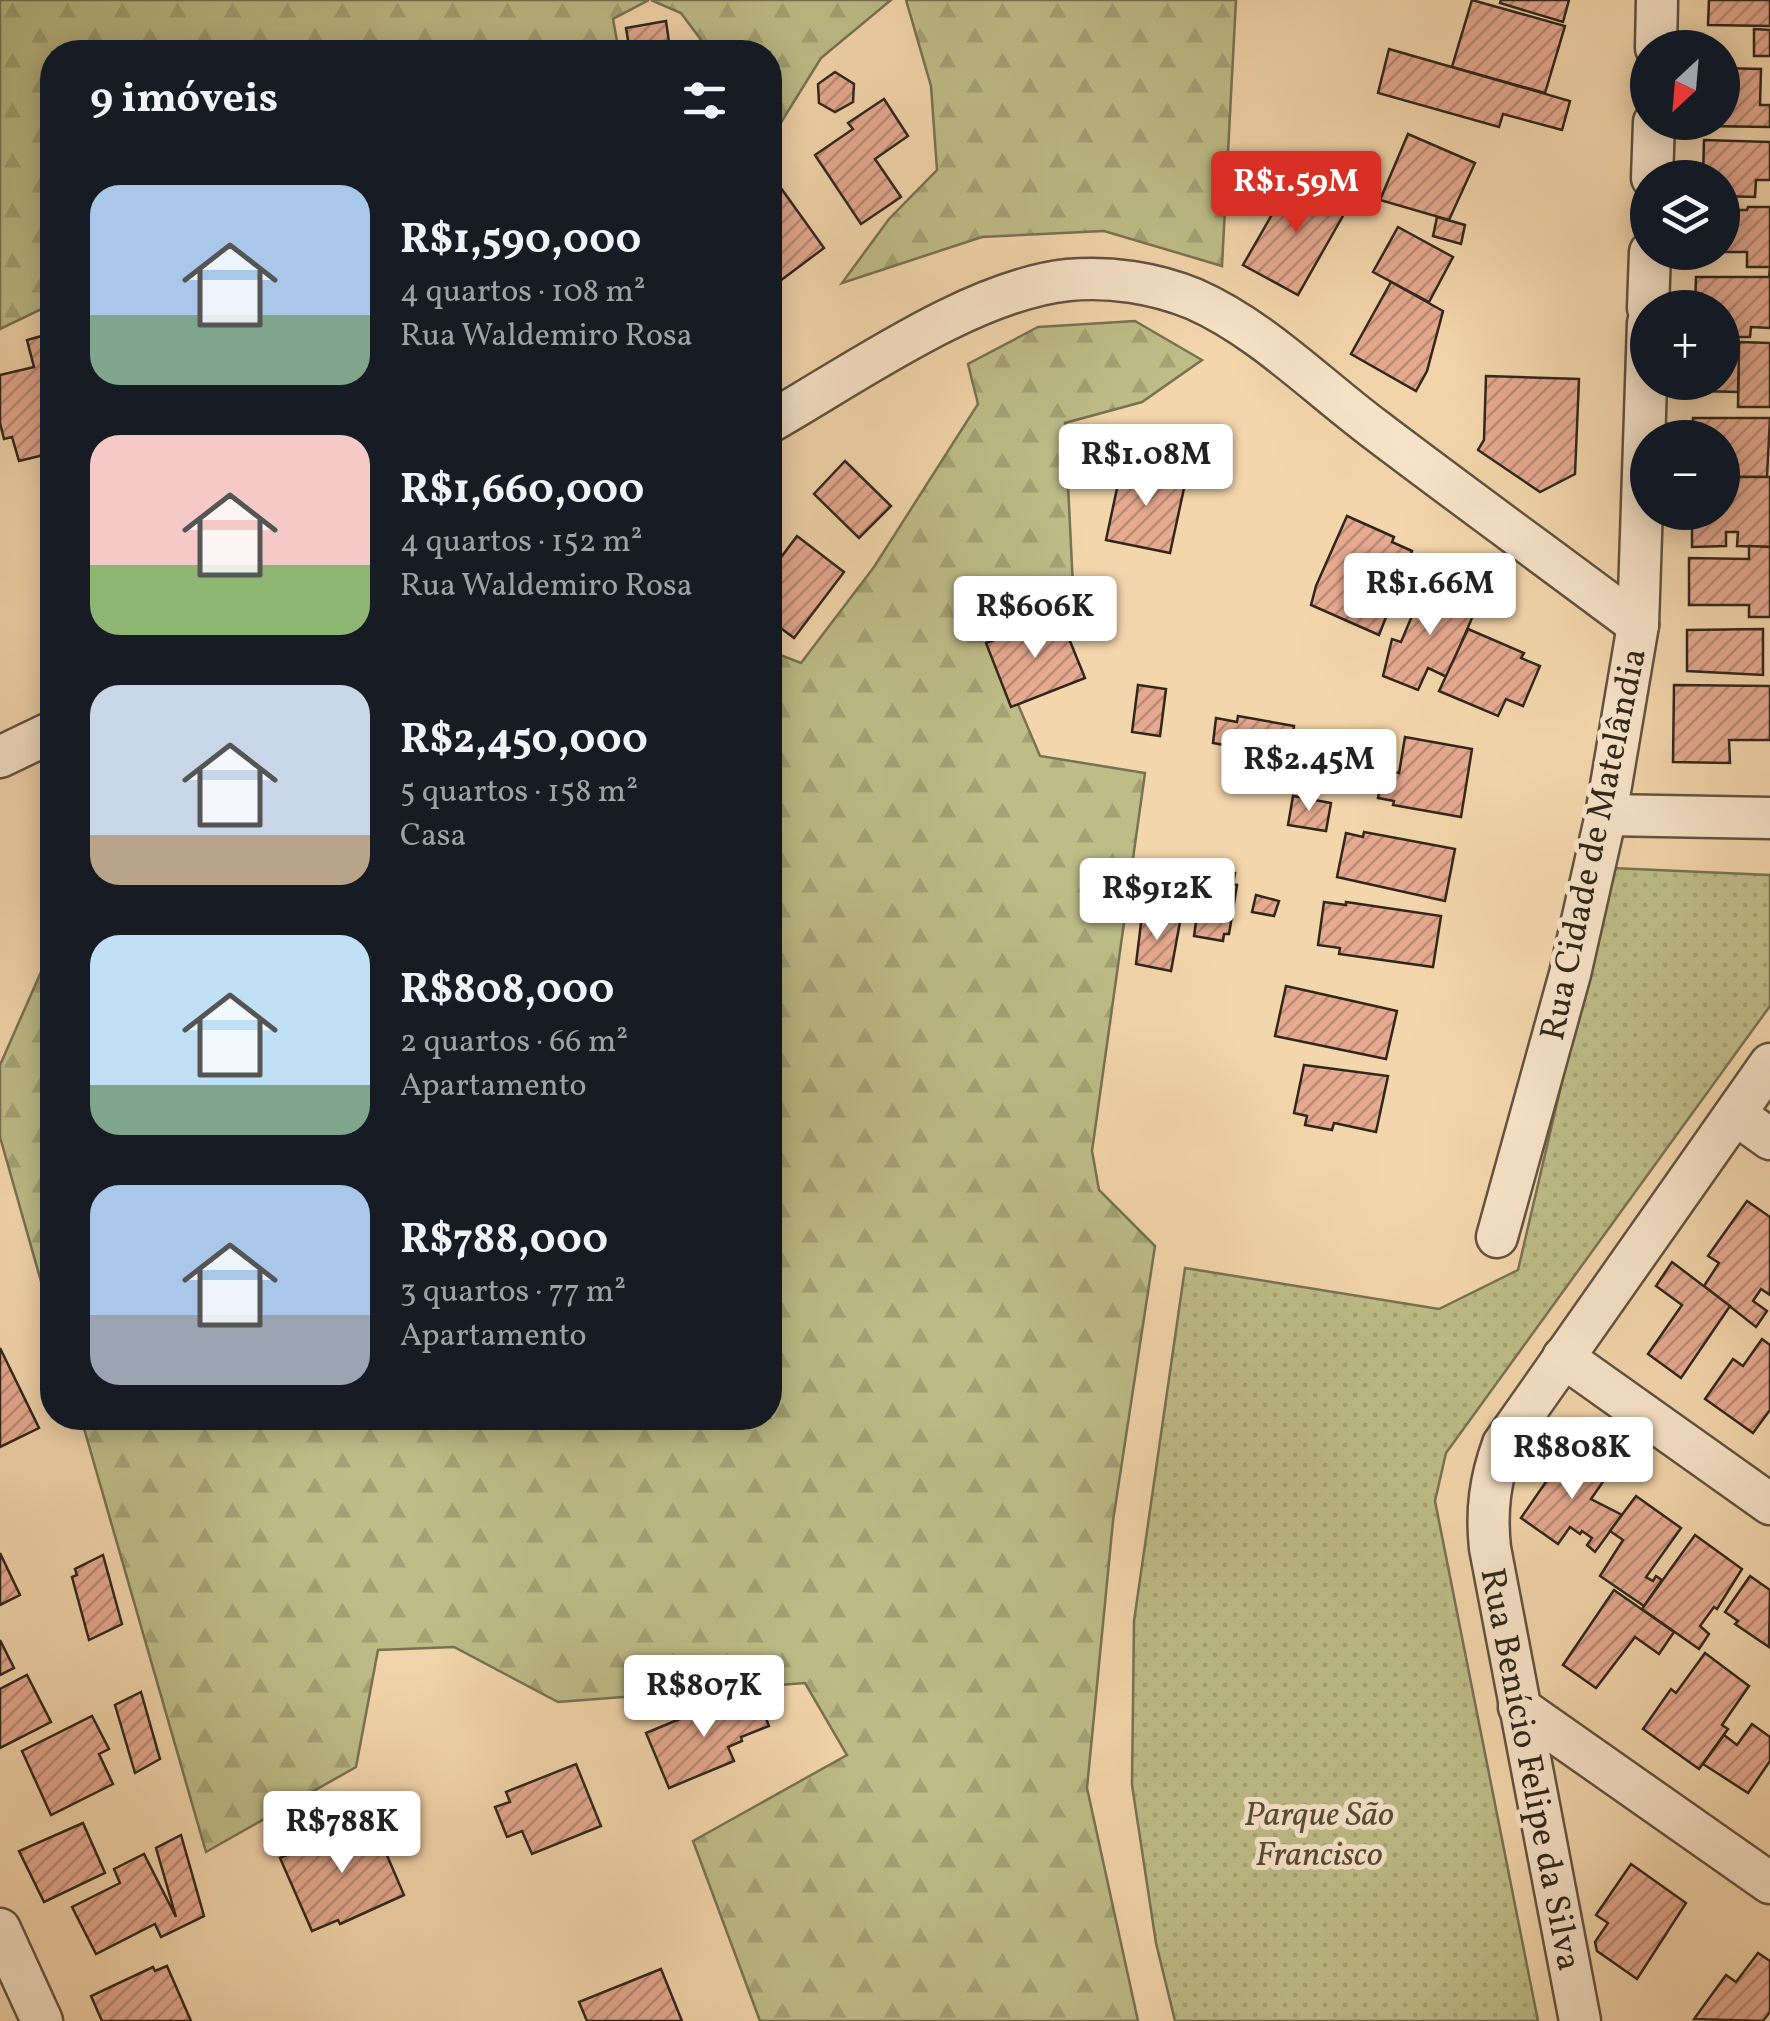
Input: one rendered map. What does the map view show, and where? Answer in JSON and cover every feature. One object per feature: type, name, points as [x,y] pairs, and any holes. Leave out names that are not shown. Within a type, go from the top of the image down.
[{"type":"street","points":[[1656,30],[1657,0]]},
{"type":"street","points":[[782,415],[922,335],[989,302],[1066,280],[1109,279],[1154,286],[1194,300],[1254,336],[1638,626]]},
{"type":"street","name":"Rua Cidade de Matelândia","points":[[1496,1238],[1570,974],[1606,815],[1638,626],[1645,400]]},
{"type":"street","points":[[0,757],[40,738]]},
{"type":"street","points":[[1606,815],[1770,818]]},
{"type":"street","name":"Rua Benício Felipe da Silva","points":[[1580,2021],[1490,1548],[1486,1518],[1490,1478],[1503,1444],[1770,1064]]},
{"type":"street","points":[[1735,1114],[1770,1139]]},
{"type":"street","points":[[1563,1357],[1770,1504]]},
{"type":"street","points":[[1519,1707],[1770,1884]]},
{"type":"street","points":[[0,1929],[42,2021]]},
{"type":"green space","points":[[0,0],[649,0],[613,19],[617,40],[40,40],[40,310],[0,329]]},
{"type":"green space","points":[[651,0],[891,0],[821,58],[782,121],[782,40],[701,40],[681,13]]},
{"type":"green space","points":[[906,0],[1236,0],[1222,266],[1104,231],[982,237],[842,283],[889,219],[937,170],[931,86]]},
{"type":"green space","points":[[1135,321],[1202,360],[1142,402],[1065,423],[1073,587],[1000,662],[1040,756],[1145,773],[1092,1151],[1099,1190],[1155,1246],[1113,1521],[1087,1788],[1138,2021],[760,2021],[693,1841],[847,1755],[805,1683],[558,1702],[454,1647],[378,1650],[356,1767],[206,1852],[84,1430],[782,1430],[782,656],[801,663],[874,567],[978,404],[968,364],[1038,327]]},
{"type":"green space","name":"Parque São Francisco","points":[[1612,868],[1770,875],[1770,1006],[1446,1453],[1435,1501],[1538,2021],[1175,2021],[1156,1943],[1132,1785],[1134,1621],[1185,1268],[1439,1309],[1518,1270]]},
{"type":"green space","points":[[40,974],[40,1278],[0,1137],[0,1065]]},
{"type":"building","points":[[1472,0],[1565,26],[1545,93],[1452,67]]},
{"type":"building","points":[[1569,0],[1563,22],[1500,3]]},
{"type":"building","points":[[1709,0],[1770,0],[1770,26],[1708,25]]},
{"type":"building","points":[[666,21],[669,40],[628,40],[626,28]]},
{"type":"building","points":[[1754,29],[1770,30],[1770,56],[1754,56]]},
{"type":"building","points":[[1389,49],[1570,101],[1562,130],[1503,114],[1499,127],[1378,93]]},
{"type":"building","points":[[1740,68],[1761,69],[1760,105],[1770,105],[1770,127],[1740,127]]},
{"type":"building","points":[[835,72],[854,84],[853,102],[835,112],[819,103],[818,84]]},
{"type":"building","points":[[884,99],[908,136],[875,159],[901,197],[861,224],[815,155],[853,129],[848,123]]},
{"type":"building","points":[[1408,134],[1475,163],[1449,220],[1380,200]]},
{"type":"building","points":[[1704,140],[1770,142],[1770,180],[1756,180],[1755,197],[1740,197],[1740,160],[1703,160]]},
{"type":"building","points":[[1294,176],[1348,207],[1298,295],[1243,265]]},
{"type":"building","points":[[782,190],[824,248],[782,280]]},
{"type":"building","points":[[1770,207],[1770,267],[1747,267],[1747,252],[1740,252],[1740,210]]},
{"type":"building","points":[[1437,217],[1465,225],[1461,244],[1433,236]]},
{"type":"building","points":[[1398,227],[1453,257],[1429,302],[1373,272]]},
{"type":"building","points":[[1770,267],[1770,328],[1751,327],[1750,337],[1740,337],[1740,290],[1696,290],[1696,277],[1769,277]]},
{"type":"building","points":[[1391,282],[1443,311],[1427,371],[1416,391],[1351,354]]},
{"type":"building","points":[[40,336],[40,456],[19,461],[12,437],[4,439],[0,423],[0,375],[34,367],[27,340]]},
{"type":"building","points":[[1740,342],[1770,343],[1770,407],[1738,407]]},
{"type":"building","points":[[1486,376],[1579,379],[1575,474],[1540,492],[1478,450],[1484,440]]},
{"type":"building","points":[[1770,418],[1767,477],[1740,477],[1740,420],[1693,420]]},
{"type":"building","points":[[845,461],[891,506],[859,538],[814,494]]},
{"type":"building","points":[[1122,465],[1186,479],[1170,553],[1106,540]]},
{"type":"building","points":[[1740,477],[1770,477],[1770,547],[1737,546],[1738,532],[1726,532],[1726,546],[1692,547],[1692,530],[1740,530]]},
{"type":"building","points":[[1347,516],[1394,537],[1392,542],[1412,551],[1379,635],[1311,605]]},
{"type":"building","points":[[797,536],[844,572],[794,638],[782,629],[782,556]]},
{"type":"building","points":[[1749,546],[1770,547],[1770,617],[1749,617],[1749,605],[1689,605],[1689,558],[1749,559]]},
{"type":"building","points":[[1425,585],[1477,606],[1447,677],[1428,668],[1418,690],[1383,676],[1392,639],[1401,642]]},
{"type":"building","points":[[1059,614],[1085,678],[1011,707],[986,643]]},
{"type":"building","points":[[1468,629],[1524,653],[1521,658],[1540,666],[1523,706],[1506,699],[1498,716],[1439,691]]},
{"type":"building","points":[[1763,629],[1763,675],[1687,671],[1687,630]]},
{"type":"building","points":[[1138,685],[1166,689],[1160,736],[1132,732]]},
{"type":"building","points":[[1674,685],[1770,686],[1770,740],[1729,740],[1730,763],[1673,762]]},
{"type":"building","points":[[1238,716],[1294,726],[1289,757],[1213,743],[1216,718],[1237,722]]},
{"type":"building","points":[[1405,737],[1472,749],[1461,817],[1393,805],[1394,801],[1378,798],[1383,770],[1399,773]]},
{"type":"building","points":[[1293,796],[1331,803],[1326,831],[1288,825]]},
{"type":"building","points":[[1364,832],[1455,849],[1445,901],[1337,877],[1346,833],[1363,837]]},
{"type":"building","points":[[1205,869],[1235,873],[1233,884],[1237,885],[1229,934],[1224,934],[1223,941],[1194,936],[1197,915],[1174,911],[1179,898],[1199,901]]},
{"type":"building","points":[[1256,895],[1279,901],[1274,916],[1252,912]]},
{"type":"building","points":[[1324,902],[1441,916],[1433,967],[1339,954],[1340,948],[1318,945]]},
{"type":"building","points":[[1142,915],[1180,922],[1171,971],[1136,964]]},
{"type":"building","points":[[1286,986],[1397,1011],[1386,1059],[1275,1036]]},
{"type":"building","points":[[1304,1065],[1388,1076],[1376,1132],[1334,1123],[1332,1130],[1305,1125],[1307,1116],[1294,1113]]},
{"type":"building","points":[[1747,1201],[1770,1217],[1770,1295],[1761,1289],[1753,1301],[1767,1311],[1756,1327],[1704,1286],[1719,1263],[1708,1256]]},
{"type":"building","points":[[1672,1262],[1730,1306],[1681,1378],[1648,1354],[1682,1305],[1656,1286]]},
{"type":"building","points":[[1762,1339],[1770,1345],[1770,1410],[1753,1433],[1705,1399],[1733,1359],[1743,1366]]},
{"type":"building","points":[[0,1348],[39,1428],[0,1447]]},
{"type":"building","points":[[1570,1447],[1609,1473],[1591,1499],[1622,1515],[1595,1552],[1587,1545],[1592,1538],[1582,1531],[1580,1534],[1570,1527],[1558,1544],[1521,1518]]},
{"type":"building","points":[[1636,1496],[1681,1528],[1646,1577],[1662,1580],[1644,1606],[1600,1576],[1623,1540],[1610,1531]]},
{"type":"building","points":[[1695,1535],[1742,1569],[1717,1609],[1714,1607],[1700,1626],[1709,1634],[1699,1649],[1642,1609]]},
{"type":"building","points":[[0,1553],[20,1595],[0,1605]]},
{"type":"building","points":[[103,1555],[122,1624],[89,1640],[72,1577],[77,1575],[75,1569]]},
{"type":"building","points":[[1750,1576],[1770,1590],[1769,1647],[1735,1624],[1738,1621],[1725,1612]]},
{"type":"building","points":[[1614,1590],[1674,1632],[1659,1654],[1635,1637],[1596,1688],[1563,1665]]},
{"type":"building","points":[[0,1640],[14,1668],[0,1675]]},
{"type":"building","points":[[1705,1653],[1749,1686],[1722,1725],[1728,1729],[1699,1769],[1643,1729],[1671,1689],[1676,1693]]},
{"type":"building","points":[[27,1675],[51,1722],[0,1748],[0,1689]]},
{"type":"building","points":[[141,1692],[160,1759],[135,1773],[115,1705]]},
{"type":"building","points":[[757,1696],[769,1726],[728,1747],[734,1761],[669,1788],[646,1733],[711,1706],[714,1714]]},
{"type":"building","points":[[92,1716],[109,1749],[99,1754],[113,1784],[51,1815],[22,1751]]},
{"type":"building","points":[[1752,1724],[1770,1737],[1770,1761],[1748,1793],[1703,1764],[1724,1735],[1737,1745]]},
{"type":"building","points":[[576,1764],[601,1826],[532,1854],[522,1831],[507,1837],[495,1807],[510,1802],[506,1792]]},
{"type":"building","points":[[371,1818],[404,1895],[340,1924],[338,1920],[312,1931],[280,1858]]},
{"type":"building","points":[[83,1823],[105,1873],[44,1902],[19,1851]]},
{"type":"building","points":[[181,1835],[204,1916],[161,1937],[155,1924],[96,1954],[72,1907],[120,1883],[114,1869],[144,1854],[176,1917],[156,1848]]},
{"type":"building","points":[[1631,1864],[1686,1903],[1637,1979],[1597,1951],[1595,1942],[1608,1923],[1596,1915]]},
{"type":"building","points":[[1758,1953],[1770,1961],[1770,2012],[1763,2021],[1694,2019],[1726,1975],[1736,1982]]},
{"type":"building","points":[[167,1966],[191,2021],[102,2021],[91,1996],[153,1967],[155,1971]]},
{"type":"building","points":[[661,1969],[682,2021],[587,2021],[579,2002]]}]
